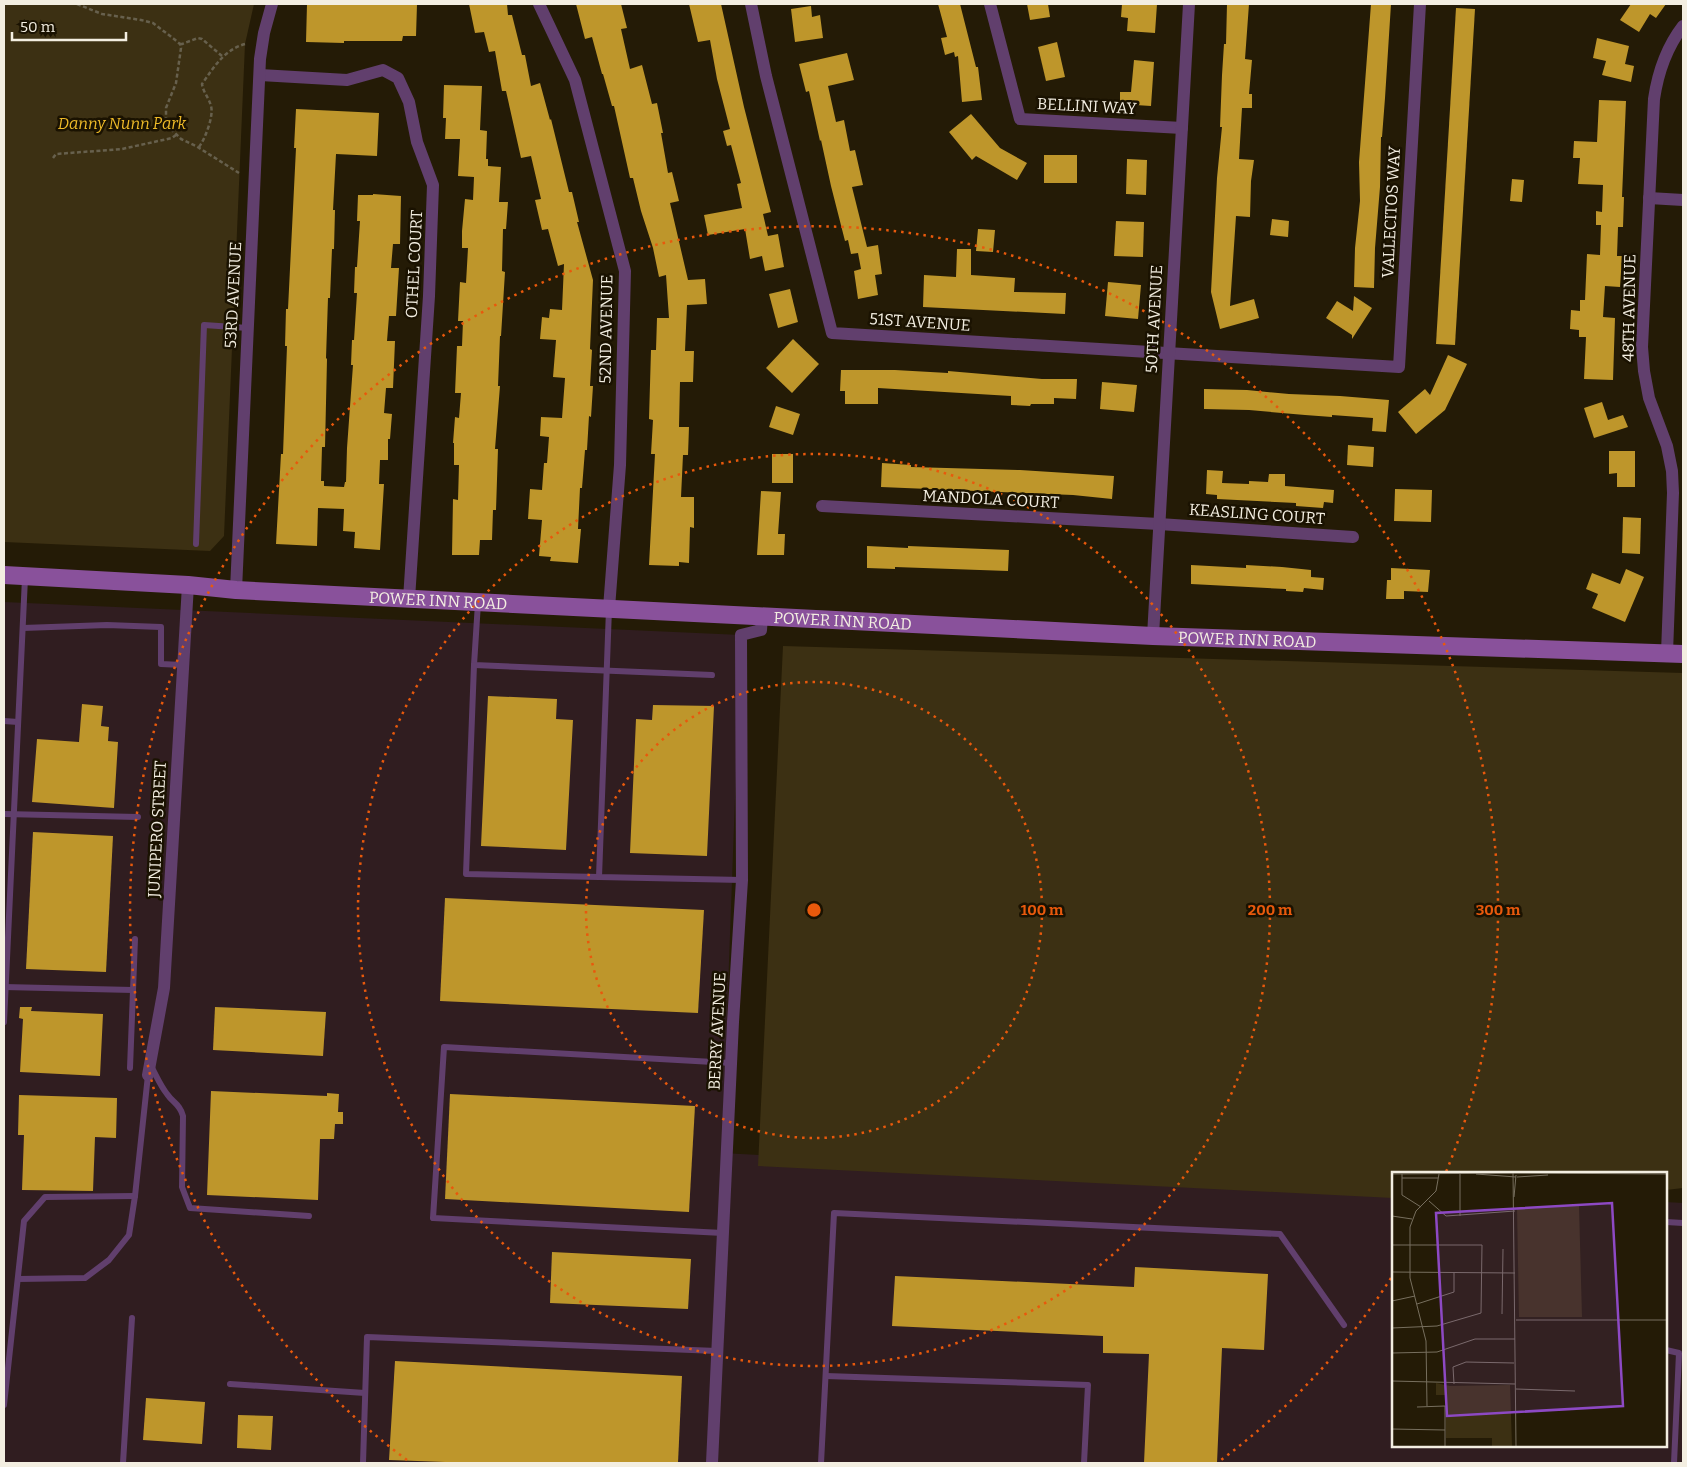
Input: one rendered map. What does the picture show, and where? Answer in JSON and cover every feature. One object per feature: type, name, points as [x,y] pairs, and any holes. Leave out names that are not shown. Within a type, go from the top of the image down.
[{"type":"main road","name":"POWER INN ROAD","points":[[4,575],[188,585],[236,590],[1153,636],[1675,653]]},
{"type":"street","name":"53RD AVENUE","points":[[236,590],[260,76],[264,33],[272,4]]},
{"type":"street","name":"52ND AVENUE","points":[[539,4],[575,80],[625,271],[620,465],[609,608]]},
{"type":"street","name":"51ST AVENUE","points":[[751,4],[766,76],[832,333],[1344,364]]},
{"type":"street","name":"BELLINI WAY","points":[[990,4],[1020,119],[1182,128]]},
{"type":"street","name":"50TH AVENUE","points":[[1153,636],[1189,4]]},
{"type":"street","name":"VALLECITOS WAY","points":[[1344,364],[1399,367],[1420,4]]},
{"type":"street","name":"48TH AVENUE","points":[[1675,653],[1672,471],[1667,446],[1649,398],[1642,347],[1654,99],[1664,57],[1675,36],[1683,26]]},
{"type":"street","name":"OTHEL COURT","points":[[260,76],[347,80],[383,70],[398,78],[409,102],[417,142],[433,185],[429,296],[409,599]]},
{"type":"street","points":[[1649,198],[1683,200]]},
{"type":"street","name":"MANDOLA COURT","points":[[822,506],[1159,524]]},
{"type":"street","name":"KEASLING COURT","points":[[1159,524],[1354,537]]},
{"type":"street","name":"JUNIPERO STREET","points":[[149,1068],[164,988],[188,585]]},
{"type":"street","name":"BERRY AVENUE","points":[[712,1463],[731,1063],[742,880],[741,635],[761,630],[762,616]]},
{"type":"lane","points":[[196,544],[204,325],[248,328]]},
{"type":"lane","points":[[4,1022],[25,576]]},
{"type":"lane","points":[[478,602],[466,874],[742,880]]},
{"type":"lane","points":[[598,877],[609,608]]},
{"type":"lane","points":[[23,628],[107,625],[161,627],[161,664],[182,665]]},
{"type":"lane","points":[[474,665],[712,675]]},
{"type":"lane","points":[[4,721],[18,722]]},
{"type":"lane","points":[[4,814],[138,817]]},
{"type":"lane","points":[[130,1068],[135,940]]},
{"type":"lane","points":[[5,987],[133,990]]},
{"type":"lane","points":[[723,1233],[433,1218],[444,1046],[731,1063]]},
{"type":"lane","points":[[18,1279],[85,1278],[109,1260],[129,1235],[136,1196],[149,1068]]},
{"type":"lane","points":[[149,1068],[168,1096],[181,1108],[183,1116],[182,1187],[190,1208],[309,1216]]},
{"type":"lane","points":[[4,1405],[24,1221],[45,1197],[136,1196]]},
{"type":"lane","points":[[821,1463],[834,1213],[1280,1234],[1344,1325]]},
{"type":"lane","points":[[1667,1222],[1683,1223]]},
{"type":"lane","points":[[123,1463],[132,1318]]},
{"type":"lane","points":[[363,1463],[368,1337],[718,1351]]},
{"type":"lane","points":[[1667,1350],[1679,1353],[1674,1463]]},
{"type":"lane","points":[[826,1376],[1088,1385],[1084,1463]]},
{"type":"lane","points":[[230,1384],[365,1393]]},
{"type":"path","points":[[77,4],[107,15],[148,21],[164,30],[180,44],[176,83],[170,96],[166,113],[168,126],[185,142],[199,148],[238,173]]},
{"type":"path","points":[[180,44],[202,39],[222,56]]},
{"type":"path","points":[[199,148],[212,111],[202,84],[222,56],[245,44]]},
{"type":"path","points":[[54,158],[56,154],[129,148],[172,138],[176,135]]},
{"type":"shaded area","points":[[4,602],[741,635],[722,1153],[1392,1189],[1392,1447],[1667,1447],[1667,1202],[1683,1203],[1683,1463],[4,1463]]},
{"type":"green space","name":"Danny Nunn Park","points":[[4,4],[254,4],[245,44],[224,536],[210,551],[4,542]]},
{"type":"green space","points":[[783,646],[1683,673],[1683,1188],[1667,1190],[1667,1172],[1392,1172],[1392,1198],[758,1166]]},
{"type":"building","points":[[307,4],[417,4],[416,36],[403,36],[402,41],[306,42]]},
{"type":"building","points":[[469,4],[507,4],[508,15],[512,15],[522,55],[525,55],[531,86],[540,83],[569,192],[572,192],[579,222],[577,222],[593,280],[590,386],[593,386],[587,450],[585,450],[582,488],[580,488],[578,529],[581,529],[578,563],[550,561],[551,557],[539,556],[542,520],[528,519],[530,489],[542,490],[544,463],[547,463],[549,437],[540,436],[541,417],[562,418],[565,378],[553,377],[556,340],[540,339],[542,317],[549,318],[550,309],[562,310],[564,264],[558,266],[548,229],[542,230],[535,200],[541,199],[531,156],[521,158],[506,91],[502,91],[495,51],[489,52],[484,32],[475,33]]},
{"type":"building","points":[[576,4],[621,4],[627,28],[621,29],[630,69],[642,65],[652,104],[657,103],[668,173],[672,172],[679,201],[670,203],[688,280],[705,279],[707,304],[687,305],[685,351],[694,351],[693,382],[680,382],[679,427],[689,427],[688,455],[683,455],[681,497],[694,497],[694,528],[690,527],[689,563],[679,562],[679,566],[649,565],[655,454],[651,454],[653,420],[649,419],[651,350],[656,350],[657,318],[669,318],[666,275],[659,277],[653,248],[633,178],[630,178],[614,106],[612,106],[592,37],[585,39]]},
{"type":"building","points":[[689,4],[721,4],[744,107],[771,212],[763,214],[768,236],[778,234],[784,267],[765,271],[762,256],[750,259],[745,229],[708,235],[704,215],[742,208],[737,184],[741,183],[731,145],[727,146],[723,131],[730,129],[717,79],[710,40],[698,42]]},
{"type":"building","points":[[938,4],[960,4],[976,67],[978,67],[982,100],[962,102],[958,56],[955,57],[954,52],[945,55],[941,38],[947,37]]},
{"type":"building","points":[[1027,4],[1048,4],[1050,17],[1030,20]]},
{"type":"building","points":[[1122,4],[1157,4],[1155,33],[1127,31],[1128,18],[1121,17]]},
{"type":"building","points":[[1227,4],[1249,4],[1245,59],[1252,60],[1249,94],[1252,94],[1252,108],[1242,108],[1239,159],[1254,160],[1251,181],[1250,217],[1236,216],[1230,306],[1254,299],[1259,318],[1220,329],[1211,292],[1217,178],[1222,127],[1220,127],[1222,75],[1224,44],[1226,44]]},
{"type":"building","points":[[1371,4],[1391,4],[1381,137],[1374,288],[1354,287],[1355,248],[1360,201],[1359,162]]},
{"type":"building","points":[[1631,4],[1666,4],[1656,18],[1650,14],[1639,32],[1620,20]]},
{"type":"building","points":[[811,6],[812,17],[820,15],[823,38],[795,42],[791,9]]},
{"type":"building","points":[[1456,8],[1475,9],[1455,345],[1436,344]]},
{"type":"building","points":[[1597,38],[1629,46],[1625,64],[1634,66],[1631,82],[1602,75],[1606,61],[1593,58]]},
{"type":"building","points":[[1057,42],[1065,77],[1046,81],[1038,47]]},
{"type":"building","points":[[847,53],[854,80],[828,86],[836,122],[844,120],[850,151],[855,150],[863,185],[852,187],[867,247],[878,245],[882,274],[875,275],[878,295],[858,299],[854,271],[861,269],[858,253],[851,254],[848,240],[845,241],[809,91],[806,92],[799,64]]},
{"type":"building","points":[[1134,60],[1154,62],[1151,106],[1120,104],[1120,92],[1131,92]]},
{"type":"building","points":[[444,85],[482,86],[480,130],[487,131],[486,159],[488,159],[488,166],[501,167],[499,202],[508,202],[506,229],[503,229],[502,271],[505,272],[495,449],[498,449],[496,510],[493,510],[492,540],[480,540],[479,555],[452,555],[453,499],[458,500],[459,465],[454,465],[453,443],[455,417],[459,418],[461,393],[455,393],[457,346],[462,346],[463,321],[458,321],[460,282],[466,283],[468,248],[462,248],[462,231],[465,199],[473,200],[474,177],[458,176],[460,139],[445,139],[446,118],[443,118]]},
{"type":"building","points":[[1599,100],[1626,101],[1622,197],[1624,197],[1623,227],[1618,227],[1617,256],[1622,256],[1620,287],[1605,286],[1603,317],[1615,318],[1613,380],[1584,379],[1586,337],[1579,337],[1579,330],[1570,329],[1571,310],[1580,311],[1580,300],[1585,300],[1587,254],[1600,255],[1601,225],[1596,225],[1596,211],[1602,212],[1603,185],[1578,184],[1580,158],[1573,158],[1574,141],[1597,142]]},
{"type":"building","points":[[296,109],[379,113],[377,156],[336,154],[333,210],[335,210],[334,249],[332,249],[330,298],[328,298],[325,447],[322,447],[321,481],[324,481],[324,486],[344,487],[346,482],[353,365],[351,365],[352,340],[354,340],[357,293],[354,293],[360,221],[357,221],[358,195],[401,196],[400,244],[393,244],[391,268],[399,268],[396,316],[389,316],[387,341],[395,341],[393,388],[386,388],[384,413],[392,414],[390,439],[388,439],[388,460],[380,460],[379,484],[384,484],[380,550],[354,548],[355,532],[343,531],[344,509],[318,508],[317,546],[276,544],[281,454],[283,454],[287,346],[285,346],[286,309],[288,309],[296,148],[294,148]]},
{"type":"building","points":[[971,114],[1000,148],[1027,163],[1017,180],[976,156],[972,160],[949,132]]},
{"type":"building","points":[[1044,155],[1077,155],[1077,183],[1044,183]]},
{"type":"building","points":[[1127,159],[1147,160],[1146,195],[1126,194]]},
{"type":"building","points":[[1512,179],[1524,180],[1522,202],[1510,201]]},
{"type":"building","points":[[1272,219],[1289,221],[1288,237],[1270,235]]},
{"type":"building","points":[[1116,221],[1144,222],[1143,257],[1114,256]]},
{"type":"building","points":[[978,229],[995,230],[993,252],[976,251]]},
{"type":"building","points":[[957,249],[971,249],[971,275],[1015,278],[1014,292],[1066,293],[1065,314],[923,307],[924,275],[956,277]]},
{"type":"building","points":[[1108,282],[1141,285],[1138,319],[1105,316]]},
{"type":"building","points":[[790,289],[798,322],[778,328],[769,294]]},
{"type":"building","points":[[1354,296],[1372,308],[1352,339],[1352,335],[1326,318],[1337,301],[1353,311]]},
{"type":"building","points":[[793,339],[819,364],[792,393],[766,368]]},
{"type":"building","points":[[1448,355],[1467,364],[1445,410],[1416,434],[1398,412],[1425,389],[1430,395]]},
{"type":"building","points":[[841,370],[895,370],[948,373],[948,371],[1042,379],[1077,379],[1076,399],[1054,398],[1054,404],[1011,405],[1011,396],[878,388],[878,404],[845,404],[845,391],[840,391]]},
{"type":"building","points":[[1102,382],[1137,385],[1134,412],[1100,409]]},
{"type":"building","points":[[1204,389],[1247,390],[1389,400],[1386,432],[1372,431],[1373,418],[1204,409]]},
{"type":"building","points":[[1602,402],[1608,420],[1623,415],[1628,427],[1594,438],[1584,408]]},
{"type":"building","points":[[776,406],[800,414],[793,435],[769,427]]},
{"type":"building","points":[[1348,445],[1374,447],[1373,467],[1347,465]]},
{"type":"building","points":[[1609,451],[1635,451],[1635,487],[1617,487],[1617,473],[1609,474]]},
{"type":"building","points":[[772,454],[793,454],[793,483],[772,483]]},
{"type":"building","points":[[882,463],[911,465],[911,467],[1020,470],[1114,476],[1112,499],[1073,495],[881,487]]},
{"type":"building","points":[[1207,470],[1223,471],[1222,483],[1249,484],[1249,481],[1268,482],[1269,474],[1285,474],[1285,486],[1334,490],[1333,503],[1324,502],[1323,508],[1296,506],[1296,503],[1217,499],[1217,495],[1206,494]]},
{"type":"building","points":[[1395,489],[1432,490],[1431,522],[1394,521]]},
{"type":"building","points":[[761,491],[781,492],[778,534],[785,534],[784,555],[757,555]]},
{"type":"building","points":[[1623,517],[1641,518],[1640,554],[1622,553]]},
{"type":"building","points":[[867,546],[1009,550],[1008,571],[895,567],[895,569],[867,568]]},
{"type":"building","points":[[1191,565],[1246,568],[1246,565],[1311,570],[1311,577],[1324,578],[1323,590],[1304,588],[1303,592],[1286,591],[1286,589],[1191,584]]},
{"type":"building","points":[[1391,568],[1430,570],[1428,592],[1404,591],[1404,599],[1386,599],[1387,580],[1391,580]]},
{"type":"building","points":[[1626,569],[1644,577],[1625,622],[1592,608],[1598,594],[1586,589],[1592,573],[1620,584]]},
{"type":"building","points":[[488,696],[557,699],[556,719],[573,720],[566,850],[481,846]]},
{"type":"building","points":[[82,704],[103,706],[101,726],[109,727],[108,741],[118,742],[114,808],[32,802],[37,739],[79,742]]},
{"type":"building","points":[[653,705],[714,706],[707,856],[630,853],[636,719],[652,720]]},
{"type":"building","points":[[33,832],[113,836],[106,972],[26,969]]},
{"type":"building","points":[[445,898],[704,910],[698,1013],[440,1001]]},
{"type":"building","points":[[20,1007],[32,1007],[31,1011],[103,1014],[100,1076],[20,1072],[23,1019],[19,1018]]},
{"type":"building","points":[[215,1007],[326,1012],[323,1056],[213,1050]]},
{"type":"building","points":[[211,1091],[327,1096],[327,1093],[339,1094],[338,1112],[343,1112],[343,1124],[335,1124],[334,1139],[320,1139],[318,1200],[207,1195]]},
{"type":"building","points":[[450,1094],[695,1106],[689,1212],[445,1199]]},
{"type":"building","points":[[19,1095],[117,1098],[116,1138],[95,1137],[93,1191],[22,1190],[24,1135],[18,1135]]},
{"type":"building","points":[[552,1252],[691,1259],[688,1309],[550,1303]]},
{"type":"building","points":[[1135,1267],[1268,1274],[1264,1350],[1222,1348],[1217,1463],[1144,1463],[1149,1354],[1103,1353],[1103,1336],[892,1326],[895,1276],[1134,1287]]},
{"type":"building","points":[[395,1361],[682,1376],[678,1463],[473,1463],[389,1460]]},
{"type":"building","points":[[146,1398],[205,1402],[202,1444],[143,1440]]},
{"type":"building","points":[[238,1415],[273,1416],[271,1450],[237,1448]]}]
